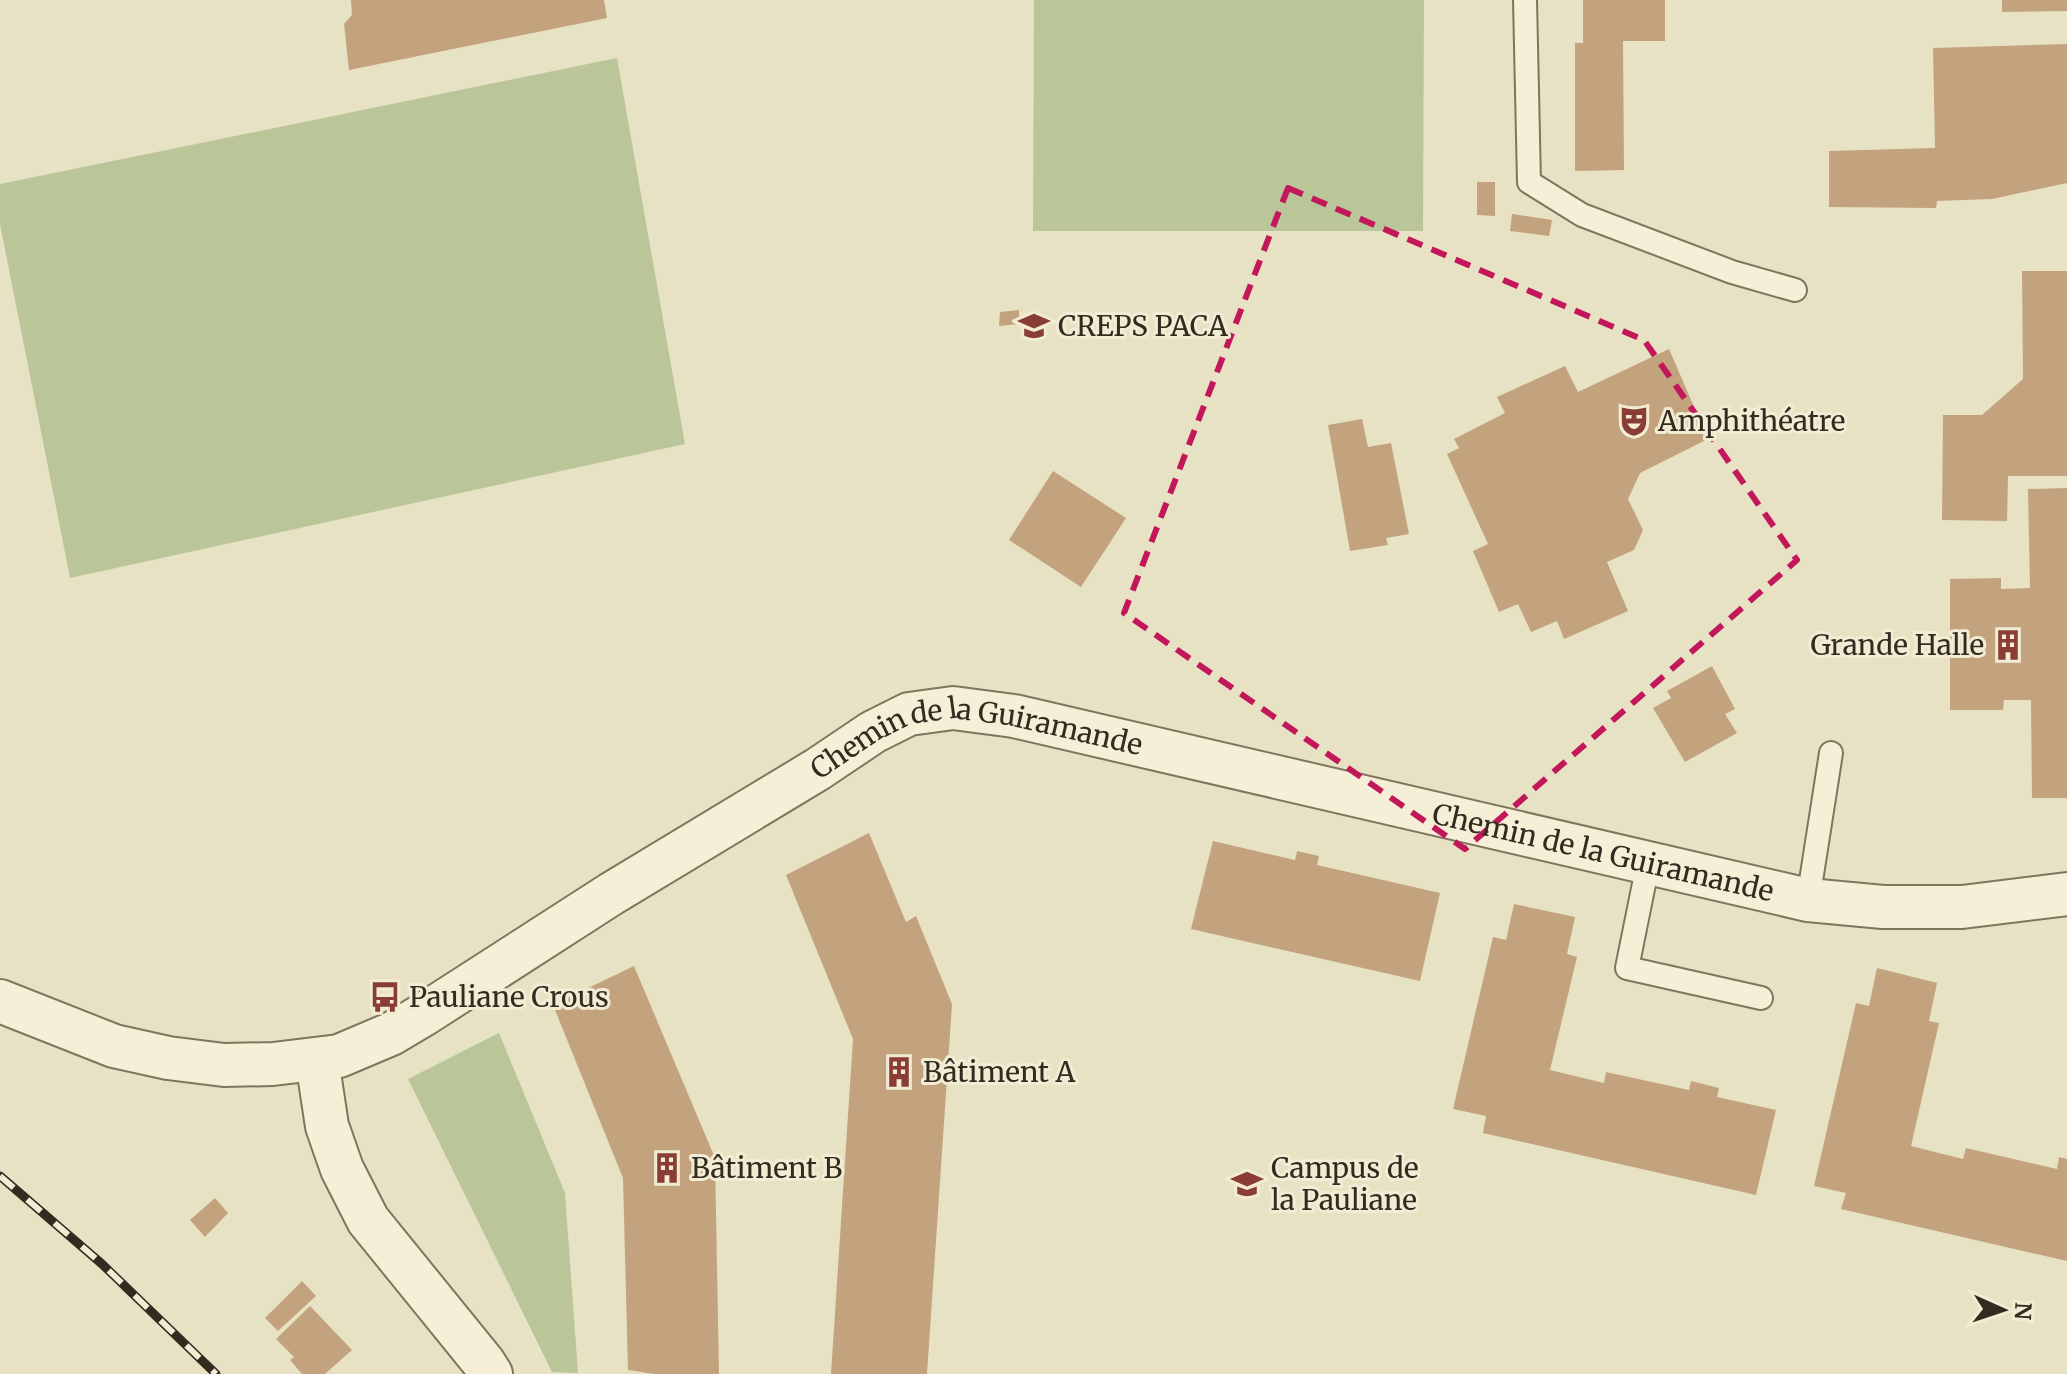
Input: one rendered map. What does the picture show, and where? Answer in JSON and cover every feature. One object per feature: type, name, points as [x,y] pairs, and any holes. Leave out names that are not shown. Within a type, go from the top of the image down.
[{"type":"street","name":"Chemin de la Guiramande","points":[[0,1001],[114,1046],[168,1058],[224,1065],[273,1064],[339,1056],[391,1034],[873,732],[909,714],[953,708],[1014,716],[1808,900],[1883,907],[1962,907],[2067,894]]},
{"type":"street","points":[[317,1060],[327,1126],[342,1169],[368,1220],[491,1374]]},
{"type":"lane","points":[[1525,0],[1529,182],[1582,215],[1732,272],[1795,290]]},
{"type":"lane","points":[[1808,900],[1831,753]]},
{"type":"lane","points":[[1648,864],[1627,968],[1761,998]]},
{"type":"highlighted area","points":[[1288,188],[1644,340],[1797,560],[1465,849],[1124,613]]},
{"type":"green space","points":[[1034,0],[1424,0],[1423,231],[1033,231]]},
{"type":"green space","points":[[617,58],[685,444],[70,578],[0,224],[0,184]]},
{"type":"green space","points":[[499,1033],[565,1193],[578,1373],[552,1372],[408,1079]]},
{"type":"building","points":[[351,0],[604,0],[607,18],[349,70],[344,24],[352,15]]},
{"type":"building","points":[[1583,0],[1665,0],[1665,41],[1623,41],[1624,170],[1575,171],[1575,43],[1583,43]]},
{"type":"building","points":[[2002,0],[2067,0],[2067,11],[2002,12]]},
{"type":"building","points":[[2067,44],[2067,183],[1992,199],[1937,201],[1936,208],[1829,207],[1829,151],[1935,148],[1933,48]]},
{"type":"building","points":[[1477,182],[1495,182],[1495,216],[1477,215]]},
{"type":"building","points":[[1512,214],[1552,220],[1549,236],[1510,231]]},
{"type":"building","points":[[2022,271],[2067,271],[2067,476],[2008,476],[2007,521],[1942,520],[1943,415],[1982,415],[2023,379]]},
{"type":"building","points":[[1019,310],[1019,324],[999,326],[1000,312]]},
{"type":"building","points":[[1669,349],[1708,439],[1640,473],[1628,499],[1643,530],[1634,550],[1607,562],[1628,611],[1564,639],[1557,621],[1531,632],[1518,604],[1499,612],[1473,551],[1488,544],[1447,454],[1459,448],[1454,439],[1505,413],[1497,397],[1565,366],[1578,392]]},
{"type":"building","points":[[1362,419],[1368,447],[1391,443],[1409,534],[1386,538],[1388,545],[1350,551],[1328,425]]},
{"type":"building","points":[[1053,471],[1126,518],[1081,587],[1009,540]]},
{"type":"building","name":"Grande Halle","points":[[2067,488],[2067,798],[2032,798],[2031,700],[2004,700],[2003,710],[1950,710],[1950,579],[2001,578],[2001,589],[2030,588],[2028,489]]},
{"type":"building","points":[[1712,666],[1735,709],[1725,714],[1737,733],[1685,762],[1653,708],[1671,698],[1667,691]]},
{"type":"building","name":"Bâtiment A","points":[[869,833],[906,922],[916,916],[952,1004],[927,1374],[831,1374],[853,1039],[786,875]]},
{"type":"building","points":[[1213,841],[1295,860],[1297,851],[1319,856],[1317,865],[1440,893],[1420,981],[1191,929]]},
{"type":"building","points":[[1514,904],[1575,917],[1567,954],[1577,957],[1550,1070],[1604,1083],[1606,1072],[1689,1090],[1691,1081],[1719,1088],[1717,1097],[1776,1110],[1756,1195],[1483,1133],[1486,1116],[1453,1109],[1493,937],[1506,940]]},
{"type":"building","name":"Bâtiment B","points":[[634,966],[715,1158],[719,1374],[654,1374],[628,1370],[623,1178],[553,1005]]},
{"type":"building","points":[[1877,968],[1937,983],[1929,1021],[1939,1023],[1911,1146],[1963,1159],[1966,1148],[2057,1169],[2059,1157],[2067,1159],[2067,1261],[1841,1209],[1846,1193],[1814,1186],[1856,1003],[1869,1006]]},
{"type":"building","points":[[215,1198],[228,1213],[205,1237],[190,1220]]},
{"type":"building","points":[[302,1281],[316,1296],[278,1331],[265,1318]]},
{"type":"building","points":[[310,1306],[352,1350],[325,1374],[302,1374],[290,1360],[294,1357],[276,1339]]},
{"type":"railway","points":[[0,1176],[102,1264],[216,1374]]},
{"type":"place","name":"CREPS PACA","points":[[1034,326]]},
{"type":"place","name":"Amphithéatre","points":[[1634,421]]},
{"type":"place","name":"Grande Halle","points":[[2008,645]]},
{"type":"place","name":"Pauliane Crous","points":[[385,997]]},
{"type":"place","name":"Bâtiment A","points":[[899,1072]]},
{"type":"place","name":"Bâtiment B","points":[[667,1168]]},
{"type":"place","name":"Campus de la Pauliane","points":[[1247,1184]]}]
